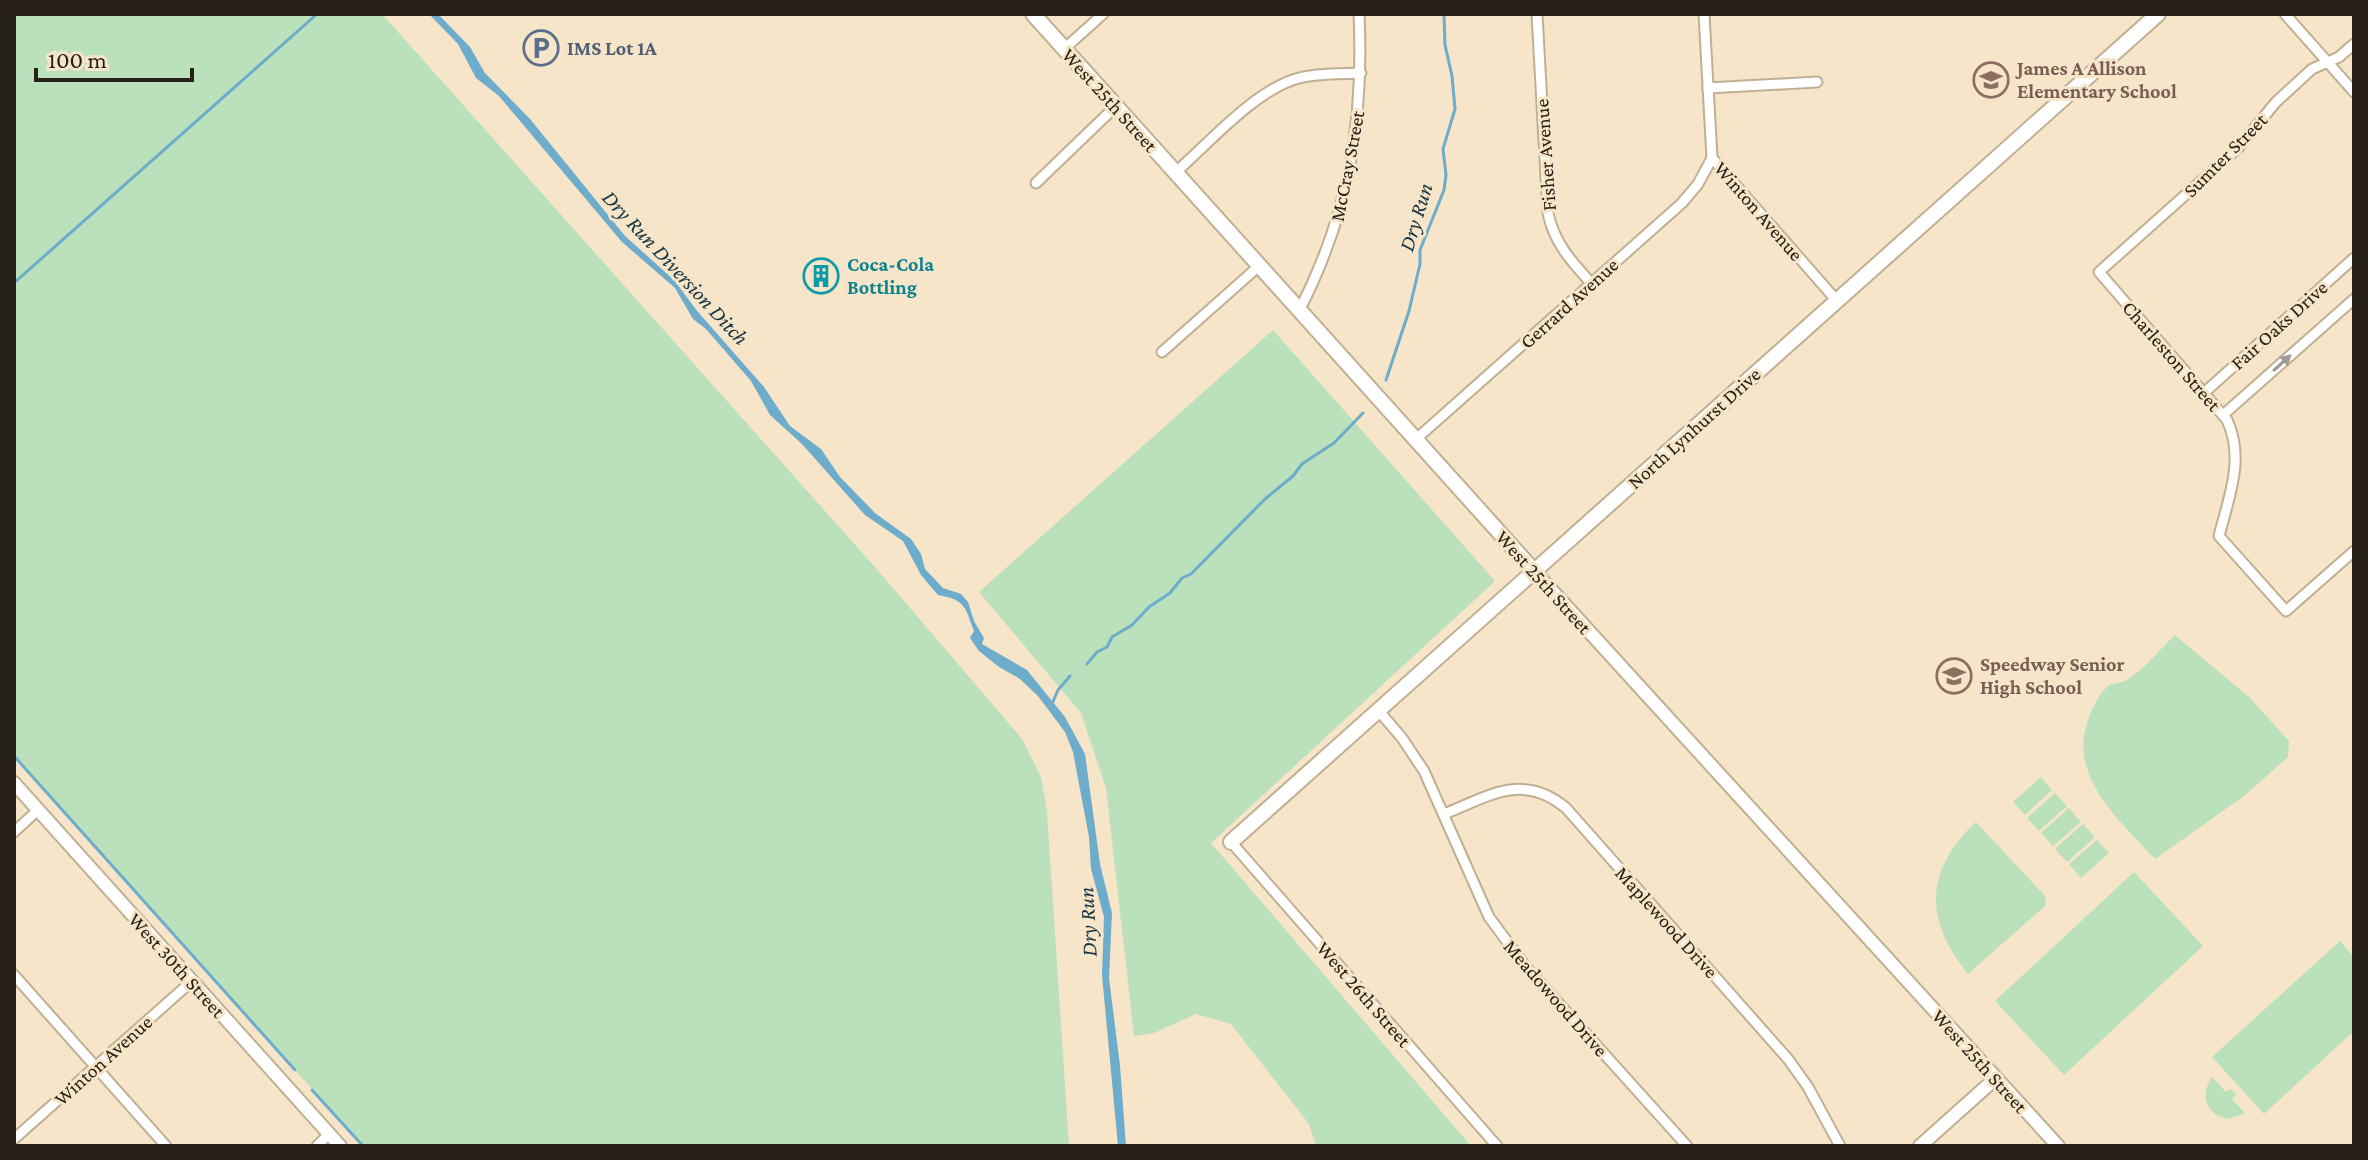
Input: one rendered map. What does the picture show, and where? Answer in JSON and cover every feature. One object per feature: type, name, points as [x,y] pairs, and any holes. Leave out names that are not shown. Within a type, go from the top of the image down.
[{"type":"main road","name":"West 25th Street","points":[[1033,14],[1534,571]]},
{"type":"main road","name":"North Lynhurst Drive","points":[[1231,842],[2158,14]]},
{"type":"street","points":[[1064,49],[1103,14]]},
{"type":"street","name":"McCray Street","points":[[1299,311],[1326,254],[1345,194],[1355,146],[1361,73],[1359,14]]},
{"type":"street","name":"Fisher Avenue","points":[[1537,14],[1548,213],[1557,241],[1591,283]]},
{"type":"street","name":"Winton Avenue","points":[[1704,14],[1712,158],[1837,301]]},
{"type":"street","points":[[2285,14],[2354,92]]},
{"type":"street","name":"Sumter Street","points":[[2099,272],[2241,145],[2278,100],[2312,69],[2339,57],[2354,44]]},
{"type":"street","points":[[1176,172],[1274,87],[1307,76],[1361,73]]},
{"type":"street","points":[[1708,88],[1817,82]]},
{"type":"street","points":[[1036,183],[1116,106]]},
{"type":"street","name":"Gerrard Avenue","points":[[1415,440],[1686,199],[1712,158]]},
{"type":"street","name":"Fair Oaks Drive","points":[[2205,392],[2354,258]]},
{"type":"street","points":[[1162,352],[1259,266]]},
{"type":"street","name":"Charleston Street","points":[[2099,272],[2223,415],[2233,437],[2236,461],[2219,536],[2286,611],[2354,551]]},
{"type":"street","name":"Fair Oaks Drive","points":[[2223,415],[2354,299]]},
{"type":"street","name":"West 25th Street","points":[[1534,571],[2058,1146]]},
{"type":"street","name":"Meadowood Drive","points":[[1378,710],[1421,765],[1478,895],[1508,944],[1687,1146]]},
{"type":"street","name":"West 30th Street","points":[[14,783],[340,1146]]},
{"type":"street","name":"Maplewood Drive","points":[[1444,814],[1515,788],[1540,791],[1566,808],[1788,1059],[1812,1092],[1840,1146]]},
{"type":"street","points":[[14,832],[38,810]]},
{"type":"street","name":"West 26th Street","points":[[1231,842],[1497,1146]]},
{"type":"street","points":[[14,975],[166,1146]]},
{"type":"street","name":"Winton Avenue","points":[[14,1139],[192,981]]},
{"type":"street","points":[[1920,1146],[1996,1078]]},
{"type":"street","points":[[317,1146],[329,1134]]},
{"type":"green space","points":[[14,14],[382,14],[874,566],[1022,739],[1041,777],[1047,812],[1069,1146],[363,1146],[14,755]]},
{"type":"green space","points":[[1273,330],[1495,581],[1211,843],[1471,1146],[1316,1146],[1309,1124],[1231,1024],[1196,1014],[1154,1033],[1134,1036],[1106,788],[1081,713],[979,592]]},
{"type":"green space","points":[[2175,635],[2249,697],[2289,741],[2288,757],[2244,796],[2155,859],[2102,798],[2085,762],[2083,743],[2087,723],[2104,690],[2131,677]]},
{"type":"green space","points":[[2041,777],[2052,790],[2025,815],[2013,802]]},
{"type":"green space","points":[[2055,793],[2067,806],[2039,831],[2027,818]]},
{"type":"green space","points":[[2069,808],[2081,822],[2053,846],[2041,833]]},
{"type":"green space","points":[[1976,822],[2046,897],[2045,906],[1968,974],[1943,934],[1937,915],[1936,896],[1939,877],[1947,859]]},
{"type":"green space","points":[[2083,824],[2095,837],[2067,862],[2055,849]]},
{"type":"green space","points":[[2097,840],[2109,853],[2081,878],[2069,864]]},
{"type":"green space","points":[[2134,872],[2203,946],[2064,1075],[1995,1001]]},
{"type":"green space","points":[[2340,941],[2354,957],[2354,1031],[2264,1114],[2212,1057]]},
{"type":"green space","points":[[2212,1077],[2226,1092],[2230,1089],[2236,1094],[2232,1099],[2245,1113],[2229,1119],[2215,1114],[2206,1098]]},
{"type":"water","name":"Dry Run","points":[[429,14],[438,14],[470,47],[485,73],[530,119],[625,236],[674,280],[764,387],[790,426],[821,449],[840,477],[875,513],[911,539],[921,554],[925,569],[943,588],[961,594],[968,602],[984,638],[982,644],[1027,670],[1065,717],[1085,754],[1100,864],[1112,913],[1109,978],[1126,1146],[1118,1146],[1102,975],[1104,917],[1091,869],[1089,837],[1073,752],[1065,732],[1038,696],[1020,679],[979,651],[970,638],[974,631],[963,606],[954,599],[938,595],[921,575],[903,541],[865,515],[802,444],[770,415],[751,381],[706,329],[693,319],[675,288],[622,242],[499,96],[476,78],[458,44]]},
{"type":"waterway","points":[[14,283],[317,14]]},
{"type":"waterway","name":"Dry Run","points":[[1386,380],[1409,311],[1420,264],[1420,250],[1444,190],[1443,149],[1455,109],[1445,45],[1444,14]]},
{"type":"waterway","name":"Dry Run","points":[[1087,664],[1097,652],[1107,647],[1112,637],[1132,625],[1149,607],[1170,593],[1182,578],[1191,574],[1302,464],[1334,443],[1363,413]]},
{"type":"waterway","points":[[1052,704],[1058,690],[1070,676]]},
{"type":"waterway","points":[[14,756],[295,1070]]},
{"type":"waterway","points":[[312,1090],[363,1146]]},
{"type":"place","name":"IMS Lot 1A","points":[[541,48]]},
{"type":"place","name":"James A Allison Elementary School","points":[[1991,80]]},
{"type":"place","name":"Coca-Cola Bottling","points":[[821,276]]},
{"type":"place","name":"Speedway Senior High School","points":[[1954,676]]},
{"type":"water label","name":"Dry Run Diversion Ditch","points":[[676,267]]}]
